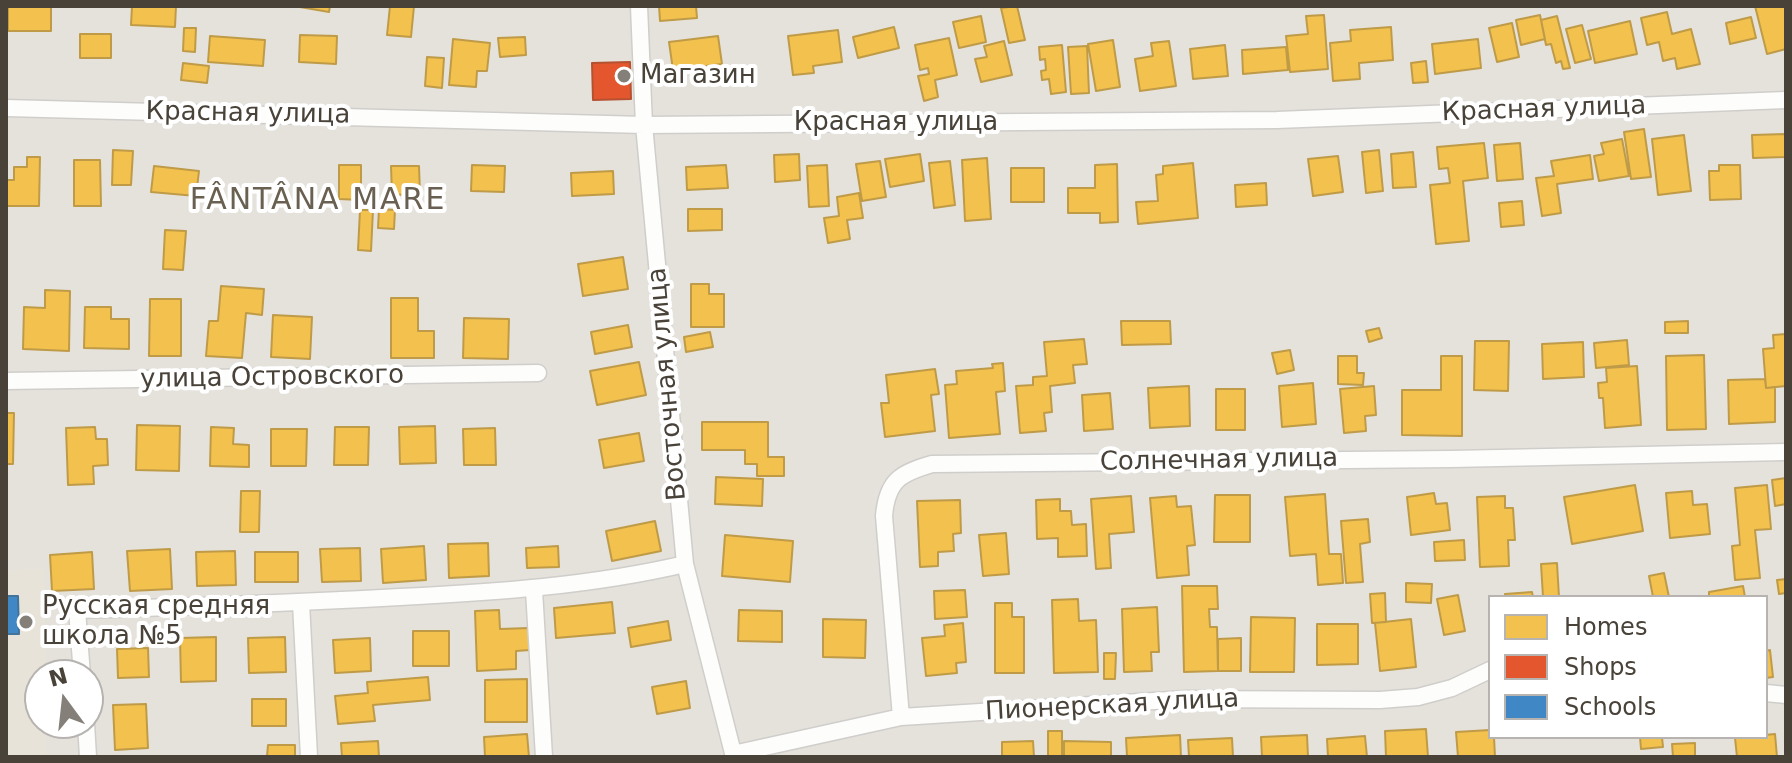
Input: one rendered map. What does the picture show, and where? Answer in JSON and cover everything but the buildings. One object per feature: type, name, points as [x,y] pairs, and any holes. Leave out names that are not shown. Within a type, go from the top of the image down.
[{"type":"street","name":"Восточная улица","points":[[639,6],[644,125],[685,564],[734,755]]},
{"type":"street","name":"Красная улица","points":[[6,108],[644,125],[1277,120],[1786,100]]},
{"type":"street","name":"улица Островского","points":[[6,381],[538,373]]},
{"type":"street","name":"Солнечная улица","points":[[901,717],[884,516],[886,496],[897,479],[914,469],[932,464],[1786,452]]},
{"type":"street","points":[[81,659],[77,610],[301,603],[534,590],[643,574],[685,564]]},
{"type":"street","points":[[534,590],[544,757]]},
{"type":"street","points":[[301,603],[309,757]]},
{"type":"street","name":"Пионерская улица","points":[[734,755],[901,717],[1186,699],[1380,700],[1418,697],[1452,688],[1488,671]]},
{"type":"shaded area","points":[[6,6],[1786,6],[1786,757],[6,757]]},
{"type":"shaded area","name":"Русская средняя школа №5","points":[[44,569],[46,659],[24,659],[24,739],[46,739],[46,757],[6,757],[6,570]]},
{"type":"place","name":"Магазин","points":[[624,76]]},
{"type":"place","name":"Русская средняя школа №5","points":[[26,622]]},
{"type":"district","name":"FÂNTÂNA MARE","points":[[318,201]]}]
